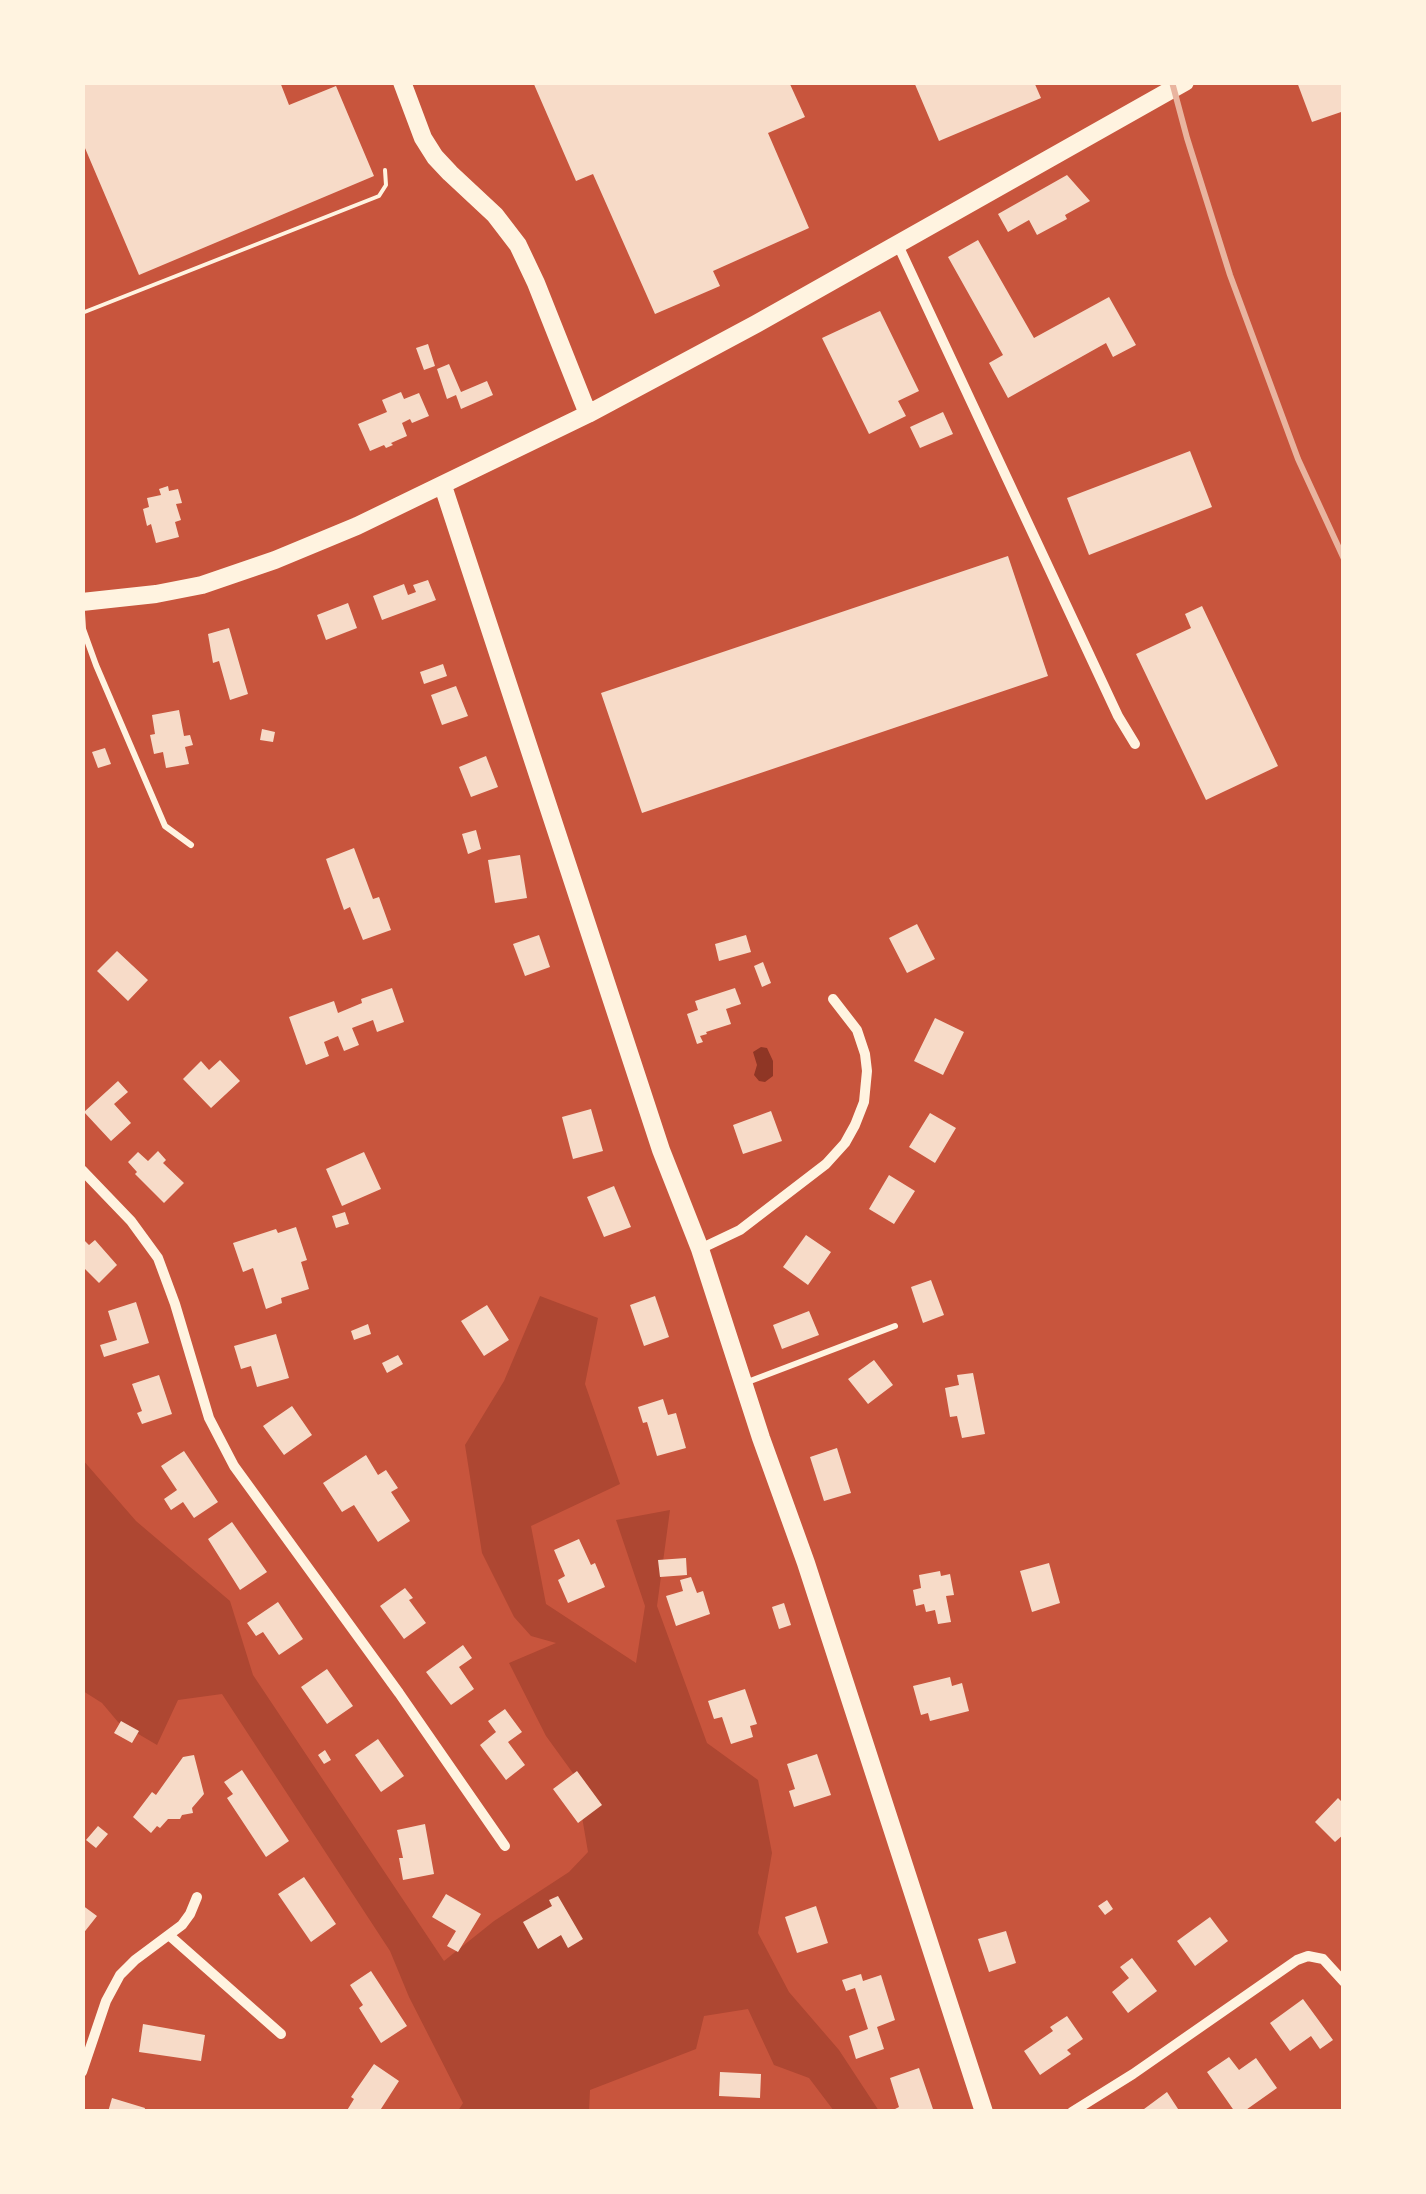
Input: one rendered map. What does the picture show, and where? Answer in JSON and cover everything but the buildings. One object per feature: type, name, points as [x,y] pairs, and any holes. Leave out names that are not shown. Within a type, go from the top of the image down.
[{"type":"street","points":[[402,82],[431,150],[504,225],[526,259],[588,414]]},
{"type":"street","points":[[82,602],[177,591],[239,573],[343,532],[443,486],[588,414],[898,246],[1185,82]]},
{"type":"street","points":[[898,246],[1118,716],[1135,744]]},
{"type":"street","points":[[443,486],[662,1150],[700,1249],[806,1563],[984,2112]]},
{"type":"street","points":[[700,1249],[740,1230],[826,1164],[855,1125],[864,1102],[865,1054],[857,1030],[834,1000]]},
{"type":"street","points":[[82,1170],[132,1221],[158,1258],[209,1418],[234,1466],[506,1846]]},
{"type":"street","points":[[82,2072],[115,1984],[135,1960],[170,1936],[190,1914],[197,1897]]},
{"type":"street","points":[[170,1936],[281,2034]]},
{"type":"street","points":[[1072,2112],[1293,1962],[1317,1957],[1327,1962],[1344,1982]]},
{"type":"lane","points":[[82,612],[96,665],[165,826],[192,845]]},
{"type":"lane","points":[[744,1384],[895,1326]]},
{"type":"path","points":[[82,313],[379,196],[386,185],[385,170]]},
{"type":"shaded area","points":[[767,1048],[773,1061],[773,1076],[765,1082],[754,1075],[757,1065],[753,1052]]},
{"type":"shaded area","points":[[540,1296],[598,1318],[585,1384],[620,1484],[531,1526],[546,1604],[636,1663],[645,1606],[616,1520],[670,1510],[657,1606],[707,1743],[758,1780],[772,1853],[758,1933],[789,1992],[839,2050],[879,2111],[834,2111],[809,2078],[774,2065],[748,2009],[704,2016],[696,2049],[590,2090],[589,2111],[458,2111],[463,2103],[390,1951],[222,1694],[178,1700],[157,1745],[118,1722],[102,1703],[83,1691],[82,1459],[136,1521],[230,1601],[253,1675],[444,1961],[494,1921],[569,1872],[588,1852],[575,1776],[546,1736],[509,1663],[556,1643],[531,1636],[514,1617],[482,1553],[465,1445],[504,1381]]},
{"type":"railway","points":[[1172,82],[1230,275],[1298,459],[1344,559]]}]
